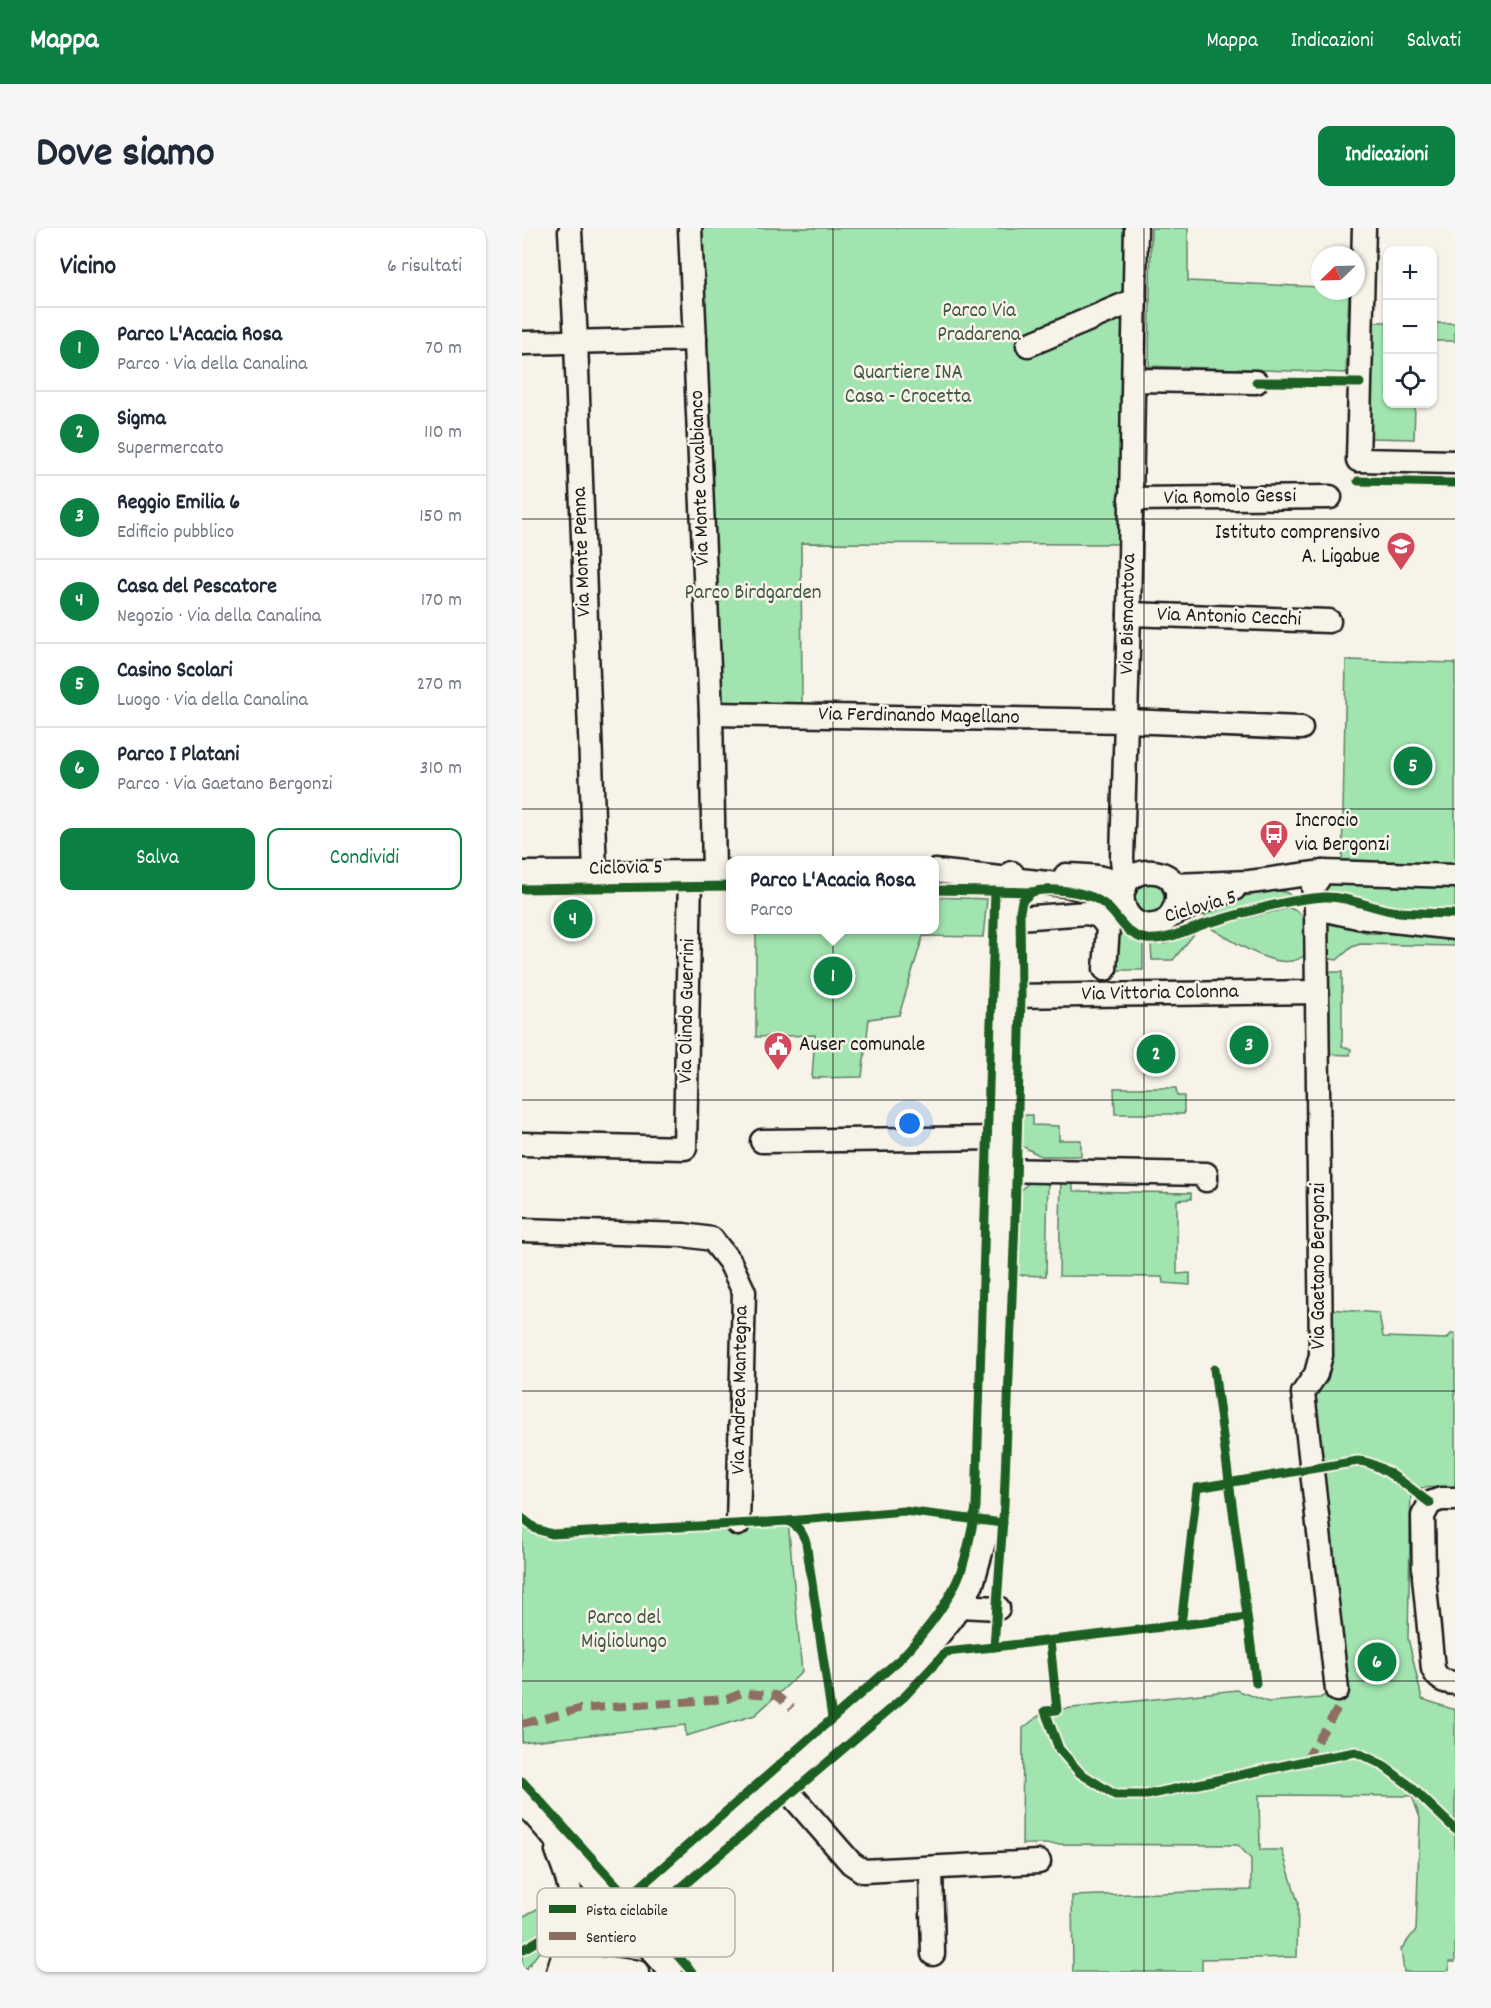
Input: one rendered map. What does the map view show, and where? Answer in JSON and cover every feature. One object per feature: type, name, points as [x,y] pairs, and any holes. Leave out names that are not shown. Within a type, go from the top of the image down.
[{"type":"street","name":"Via Monte Cavalbianco","points":[[690,228],[711,714],[722,872]]},
{"type":"street","name":"Via Bismantova","points":[[1129,889],[1123,848],[1136,228]]},
{"type":"street","points":[[1364,228],[1358,460],[1455,462]]},
{"type":"street","name":"Via Monte Penna","points":[[570,231],[595,873]]},
{"type":"street","points":[[1028,345],[1135,300]]},
{"type":"street","points":[[522,343],[695,339]]},
{"type":"street","points":[[1134,380],[1256,382]]},
{"type":"street","name":"Via Romolo Gessi","points":[[1130,499],[1330,497]]},
{"type":"street","name":"Via Antonio Cecchi","points":[[1129,614],[1329,621]]},
{"type":"street","name":"Via Ferdinando Magellano","points":[[711,714],[1126,721],[1301,728]]},
{"type":"street","points":[[939,870],[1066,885],[1097,893],[1129,889],[1157,871],[1168,877],[1174,885],[1178,898],[1171,915]]},
{"type":"street","points":[[522,873],[722,872]]},
{"type":"street","points":[[1174,885],[1250,882],[1323,872],[1455,876]]},
{"type":"street","name":"Via Gaetano Bergonzi","points":[[1323,872],[1313,887],[1316,908],[1321,1347],[1316,1374],[1304,1393],[1337,1690]]},
{"type":"street","name":"Via Olindo Guerrini","points":[[522,1144],[685,1148],[690,873]]},
{"type":"street","points":[[662,1888],[904,1676],[960,1606],[972,1584],[987,1531],[993,1479],[1005,917],[1018,892],[1017,878]]},
{"type":"street","points":[[1276,879],[1293,888],[1316,908],[1358,917],[1455,928]]},
{"type":"street","points":[[1129,889],[1130,917],[1145,925],[1162,923],[1171,915],[1250,882]]},
{"type":"street","points":[[1005,917],[1094,913],[1108,927],[1105,969]]},
{"type":"street","name":"Via Vittoria Colonna","points":[[1004,996],[1317,992]]},
{"type":"street","points":[[762,1141],[1001,1138]]},
{"type":"street","points":[[1001,1170],[1206,1174],[1206,1180]]},
{"type":"street","name":"Via Andrea Mantegna","points":[[522,1230],[684,1235],[712,1239],[730,1262],[744,1292],[738,1524]]},
{"type":"street","points":[[1455,1498],[1430,1503],[1423,1516],[1424,1581],[1433,1669],[1439,1679],[1455,1683]]},
{"type":"street","points":[[960,1606],[998,1608]]},
{"type":"street","points":[[781,1783],[859,1870],[868,1872],[1039,1862]]},
{"type":"street","points":[[522,1801],[598,1888]]},
{"type":"street","points":[[545,1828],[560,1858],[570,1888]]},
{"type":"street","points":[[931,1868],[933,1954]]},
{"type":"street","points":[[558,1972],[563,1957]]},
{"type":"street","points":[[567,1972],[586,1957]]},
{"type":"street","points":[[658,1957],[671,1972]]},
{"type":"street","points":[[581,1972],[607,1968],[637,1972]]},
{"type":"green space","name":"Quartiere INA Casa - Crocetta","points":[[690,228],[1127,228],[1122,544],[801,543],[802,703],[710,703]]},
{"type":"green space","points":[[1151,228],[1188,228],[1188,281],[1311,287],[1311,300],[1349,300],[1346,373],[1149,366]]},
{"type":"green space","points":[[1371,322],[1383,322],[1383,408],[1415,408],[1414,439],[1368,438]]},
{"type":"green space","points":[[1437,323],[1455,323],[1455,341],[1437,341]]},
{"type":"green space","points":[[1346,660],[1455,663],[1455,865],[1342,864]]},
{"type":"green space","points":[[1455,874],[1455,920],[1320,903],[1314,884]]},
{"type":"green space","points":[[1149,883],[1155,884],[1163,892],[1163,904],[1155,912],[1149,913],[1143,912],[1135,904],[1134,898],[1135,892],[1143,884]]},
{"type":"green space","points":[[1277,890],[1294,898],[1205,920],[1205,908],[1228,899]]},
{"type":"green space","points":[[939,897],[987,899],[983,937],[923,936],[899,1015],[869,1019],[862,1077],[812,1078],[815,1035],[756,1037],[756,934],[939,934]]},
{"type":"green space","points":[[1289,908],[1304,917],[1307,949],[1305,955],[1295,960],[1270,959],[1243,947],[1209,927]]},
{"type":"green space","points":[[1329,920],[1368,933],[1455,936],[1455,946],[1360,944],[1352,947],[1337,960],[1325,958],[1324,924]]},
{"type":"green space","points":[[1116,927],[1129,938],[1143,943],[1143,970],[1116,970]]},
{"type":"green space","points":[[1195,933],[1173,960],[1152,960],[1151,945],[1165,944]]},
{"type":"green space","points":[[1325,972],[1342,972],[1342,1046],[1351,1049],[1350,1055],[1325,1054]]},
{"type":"green space","points":[[1114,1088],[1176,1088],[1177,1096],[1184,1096],[1184,1114],[1115,1114]]},
{"type":"green space","points":[[1014,1115],[1033,1115],[1033,1125],[1059,1126],[1059,1140],[1081,1140],[1081,1156],[1041,1156],[1014,1142]]},
{"type":"green space","points":[[1048,1178],[1046,1276],[1016,1275],[1018,1199],[1025,1185]]},
{"type":"green space","points":[[1061,1178],[1073,1178],[1073,1191],[1191,1193],[1191,1199],[1177,1200],[1177,1274],[1190,1273],[1190,1285],[1163,1283],[1162,1277],[1059,1276]]},
{"type":"green space","points":[[1329,1309],[1379,1313],[1383,1337],[1447,1339],[1451,1334],[1455,1334],[1455,1487],[1411,1488],[1408,1638],[1422,1699],[1455,1710],[1455,1962],[1449,1962],[1449,1972],[1404,1972],[1401,1949],[1416,1930],[1420,1818],[1412,1796],[1259,1795],[1260,1850],[1282,1850],[1298,1902],[1297,1957],[1202,1959],[1202,1972],[1073,1972],[1072,1896],[1251,1890],[1251,1859],[1238,1845],[1022,1844],[1023,1728],[1045,1711],[1237,1690],[1268,1702],[1320,1698],[1343,1685],[1313,1410],[1325,1361]]},
{"type":"green space","name":"Parco del Migliolungo","points":[[522,1518],[536,1529],[552,1534],[788,1521],[802,1672],[755,1715],[686,1736],[685,1725],[522,1742]]},
{"type":"green space","points":[[537,1909],[537,1955],[522,1971],[522,1917]]},
{"type":"marked path","points":[[522,1724],[579,1709],[727,1699],[742,1693],[776,1695],[792,1708]]},
{"type":"marked path","points":[[1305,1761],[1339,1706]]},
{"type":"cycle path","points":[[1256,382],[1360,383]]},
{"type":"cycle path","points":[[1358,481],[1455,483]]},
{"type":"cycle path","name":"Ciclovia 5","points":[[522,889],[726,886]]},
{"type":"cycle path","name":"Ciclovia 5","points":[[939,890],[1075,892],[1105,904],[1126,928],[1139,937],[1147,939],[1170,936],[1208,923],[1295,900],[1324,897],[1349,900],[1391,911],[1455,914]]},
{"type":"cycle path","points":[[639,1888],[899,1660],[934,1618],[950,1595],[961,1571],[976,1507],[995,891]]},
{"type":"cycle path","points":[[681,1888],[905,1696],[946,1652],[994,1647],[1004,1505],[1015,1220],[1021,996],[1020,911],[1022,901],[1032,892]]},
{"type":"cycle path","points":[[1214,1369],[1256,1683]]},
{"type":"cycle path","points":[[1181,1625],[1197,1488],[1358,1461],[1366,1462],[1385,1471],[1430,1503]]},
{"type":"cycle path","points":[[522,1518],[536,1529],[552,1534],[788,1521],[904,1511],[1003,1523]]},
{"type":"cycle path","points":[[788,1521],[799,1530],[806,1542],[832,1718]]},
{"type":"cycle path","points":[[994,1647],[1247,1617]]},
{"type":"cycle path","points":[[1050,1641],[1057,1710],[1045,1711],[1059,1749],[1080,1773],[1115,1795],[1147,1795],[1356,1752],[1381,1764],[1408,1784],[1455,1829]]},
{"type":"cycle path","points":[[522,1781],[619,1888]]},
{"type":"cycle path","points":[[522,1950],[537,1941]]},
{"type":"cycle path","points":[[679,1957],[692,1972]]},
{"type":"place","name":"Istituto comprensivo A. Ligabue","points":[[1401,572]]},
{"type":"place","name":"Casino Scolari","points":[[1413,766]]},
{"type":"place","name":"Incrocio via Bergonzi","points":[[1274,860]]},
{"type":"place","name":"Casa del Pescatore","points":[[573,919]]},
{"type":"place","name":"Parco L'Acacia Rosa","points":[[833,976]]},
{"type":"place","name":"Reggio Emilia 6","points":[[1249,1045]]},
{"type":"place","name":"Sigma","points":[[1156,1054]]},
{"type":"place","name":"Auser comunale","points":[[778,1072]]},
{"type":"place","name":"Parco I Platani","points":[[1377,1662]]},
{"type":"park label","name":"Parco Via Pradarena","points":[[979,324]]},
{"type":"park label","name":"Parco Birdgarden","points":[[753,594]]}]
